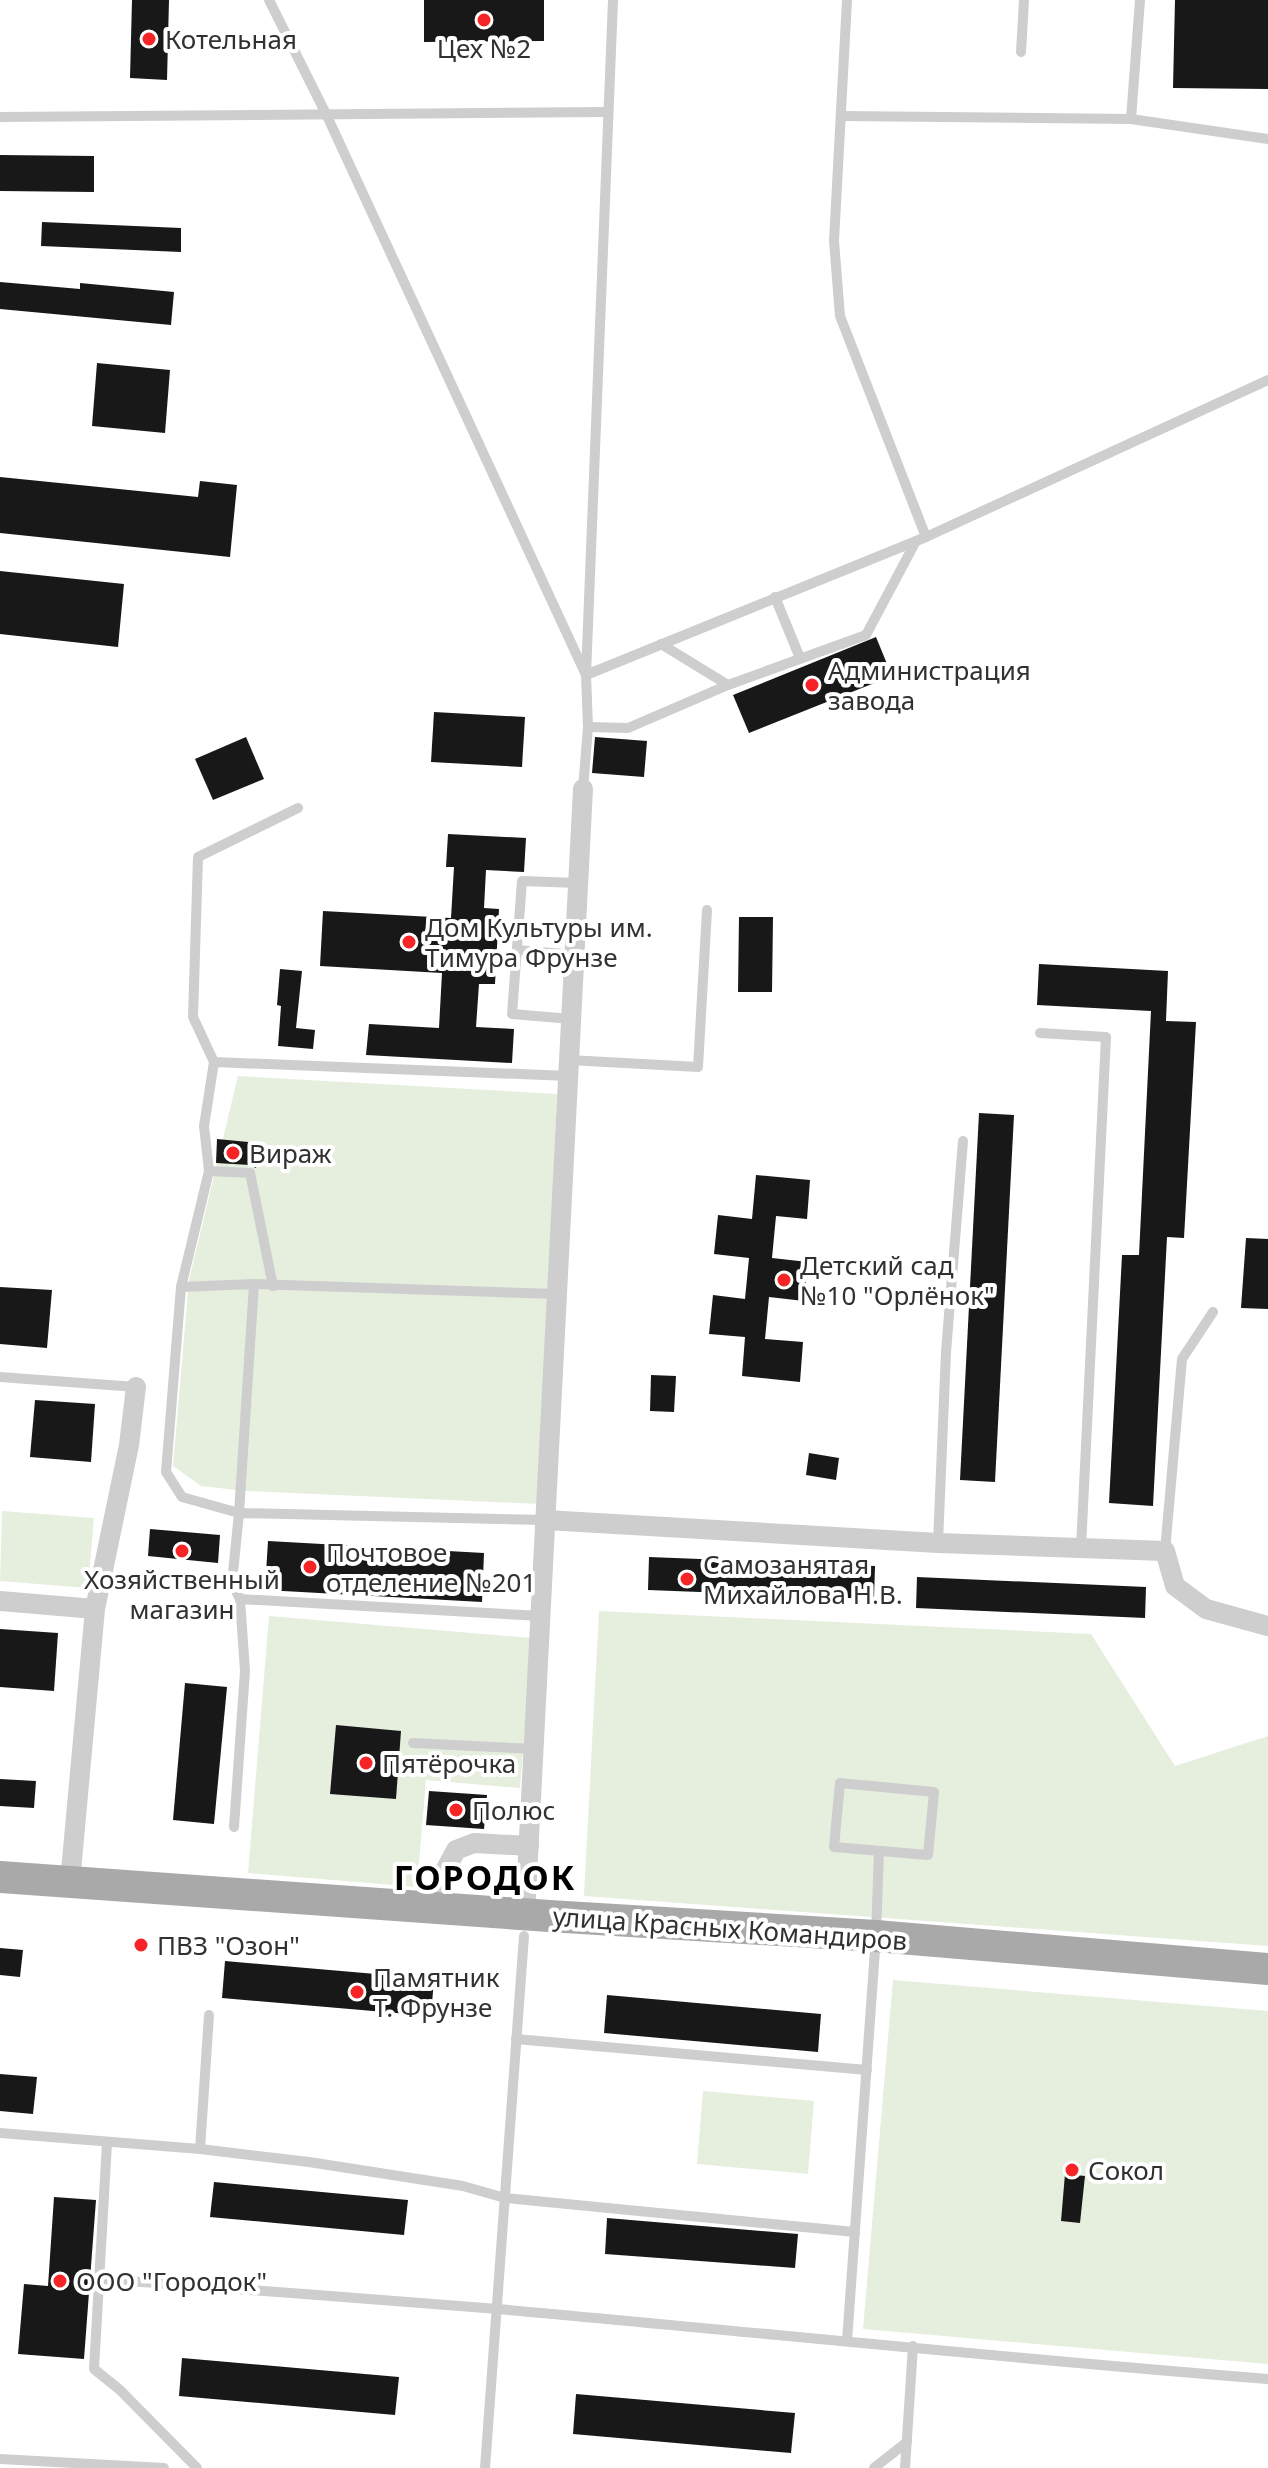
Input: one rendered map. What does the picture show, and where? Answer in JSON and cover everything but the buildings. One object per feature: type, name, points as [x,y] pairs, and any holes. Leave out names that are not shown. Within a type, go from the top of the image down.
[{"type":"main road","name":"улица Красных Командиров","points":[[0,1877],[441,1909],[524,1926],[876,1936],[1268,1969]]},
{"type":"street","points":[[524,1926],[583,789]]},
{"type":"street","points":[[70,1882],[95,1609],[129,1445],[136,1387]]},
{"type":"street","points":[[546,1520],[938,1543],[1165,1551],[1175,1586],[1206,1609],[1268,1626]]},
{"type":"street","points":[[0,1601],[95,1609]]},
{"type":"street","points":[[441,1909],[446,1869],[456,1850],[474,1843],[529,1846]]},
{"type":"lane","points":[[269,0],[327,116],[586,675]]},
{"type":"lane","points":[[583,789],[588,727],[586,675],[613,0]]},
{"type":"lane","points":[[847,0],[834,241],[840,316],[922,539]]},
{"type":"lane","points":[[1021,52],[1024,0]]},
{"type":"lane","points":[[1131,119],[1140,0]]},
{"type":"lane","points":[[0,117],[607,112]]},
{"type":"lane","points":[[841,116],[1131,119],[1268,139]]},
{"type":"lane","points":[[586,675],[922,539],[1268,380]]},
{"type":"lane","points":[[588,727],[628,728],[728,685],[866,635],[922,539]]},
{"type":"lane","points":[[775,597],[800,658]]},
{"type":"lane","points":[[661,644],[728,685]]},
{"type":"lane","points":[[298,808],[198,857],[193,1017],[214,1062],[204,1126],[209,1171],[181,1287],[166,1472],[182,1497],[239,1513],[546,1520]]},
{"type":"lane","points":[[571,1019],[512,1014],[522,881],[578,883]]},
{"type":"lane","points":[[214,1062],[698,1067],[707,910]]},
{"type":"lane","points":[[517,950],[575,955]]},
{"type":"lane","points":[[1040,1033],[1106,1037],[1081,1548]]},
{"type":"lane","points":[[938,1543],[946,1352],[963,1141]]},
{"type":"lane","points":[[209,1171],[250,1173],[273,1286]]},
{"type":"lane","points":[[181,1287],[254,1284],[557,1294]]},
{"type":"lane","points":[[234,1827],[245,1671],[240,1599],[232,1583],[254,1284]]},
{"type":"lane","points":[[1165,1551],[1182,1359],[1213,1312]]},
{"type":"lane","points":[[0,1377],[136,1387]]},
{"type":"lane","points":[[240,1599],[541,1616]]},
{"type":"lane","points":[[413,1743],[534,1749]]},
{"type":"lane","points":[[840,1783],[934,1792],[928,1855],[879,1851],[834,1847],[840,1783]]},
{"type":"lane","points":[[847,2341],[876,1936],[879,1851]]},
{"type":"lane","points":[[485,2468],[524,1926]]},
{"type":"lane","points":[[200,2149],[209,2015]]},
{"type":"lane","points":[[516,2039],[867,2070]]},
{"type":"lane","points":[[0,2133],[200,2149],[463,2186],[505,2198],[855,2232]]},
{"type":"lane","points":[[107,2143],[94,2369],[120,2390],[197,2468]]},
{"type":"lane","points":[[101,2279],[496,2309],[913,2346],[1064,2363],[1268,2379]]},
{"type":"lane","points":[[905,2468],[913,2346]]},
{"type":"lane","points":[[874,2468],[907,2442]]},
{"type":"lane","points":[[0,2459],[164,2468]]},
{"type":"green space","points":[[238,1076],[557,1094],[540,1504],[246,1491],[201,1486],[173,1466],[189,1280]]},
{"type":"green space","points":[[2,1511],[94,1518],[88,1588],[0,1581]]},
{"type":"green space","points":[[599,1611],[1091,1634],[1175,1766],[1268,1736],[1268,1946],[584,1896]]},
{"type":"green space","points":[[269,1616],[532,1638],[520,1788],[426,1780],[417,1887],[248,1873]]},
{"type":"green space","name":"Сокол","points":[[893,1980],[1268,2011],[1268,2364],[863,2329]]},
{"type":"green space","points":[[703,2091],[814,2101],[808,2174],[697,2164]]},
{"type":"place","name":"Цех №2","points":[[484,20]]},
{"type":"place","name":"Котельная","points":[[149,39]]},
{"type":"place","name":"Администрация завода","points":[[812,685]]},
{"type":"place","name":"Дом Культуры им. Тимура Фрунзе","points":[[409,942]]},
{"type":"place","name":"Вираж","points":[[233,1153]]},
{"type":"place","name":"Детский сад №10 \"Орлёнок\"","points":[[784,1280]]},
{"type":"place","name":"Хозяйственный магазин","points":[[182,1551]]},
{"type":"place","name":"Почтовое отделение №201","points":[[310,1567]]},
{"type":"place","name":"Самозанятая Михайлова Н.В.","points":[[687,1579]]},
{"type":"place","name":"Пятёрочка","points":[[366,1763]]},
{"type":"place","name":"Полюс","points":[[456,1810]]},
{"type":"place","name":"ПВЗ \"Озон\"","points":[[141,1945]]},
{"type":"place","name":"Памятник Т. Фрунзе","points":[[357,1992]]},
{"type":"place","name":"Сокол","points":[[1072,2170]]},
{"type":"place","name":"ООО \"Городок\"","points":[[60,2281]]},
{"type":"district","name":"ГОРОДОК","points":[[485,1877]]}]
